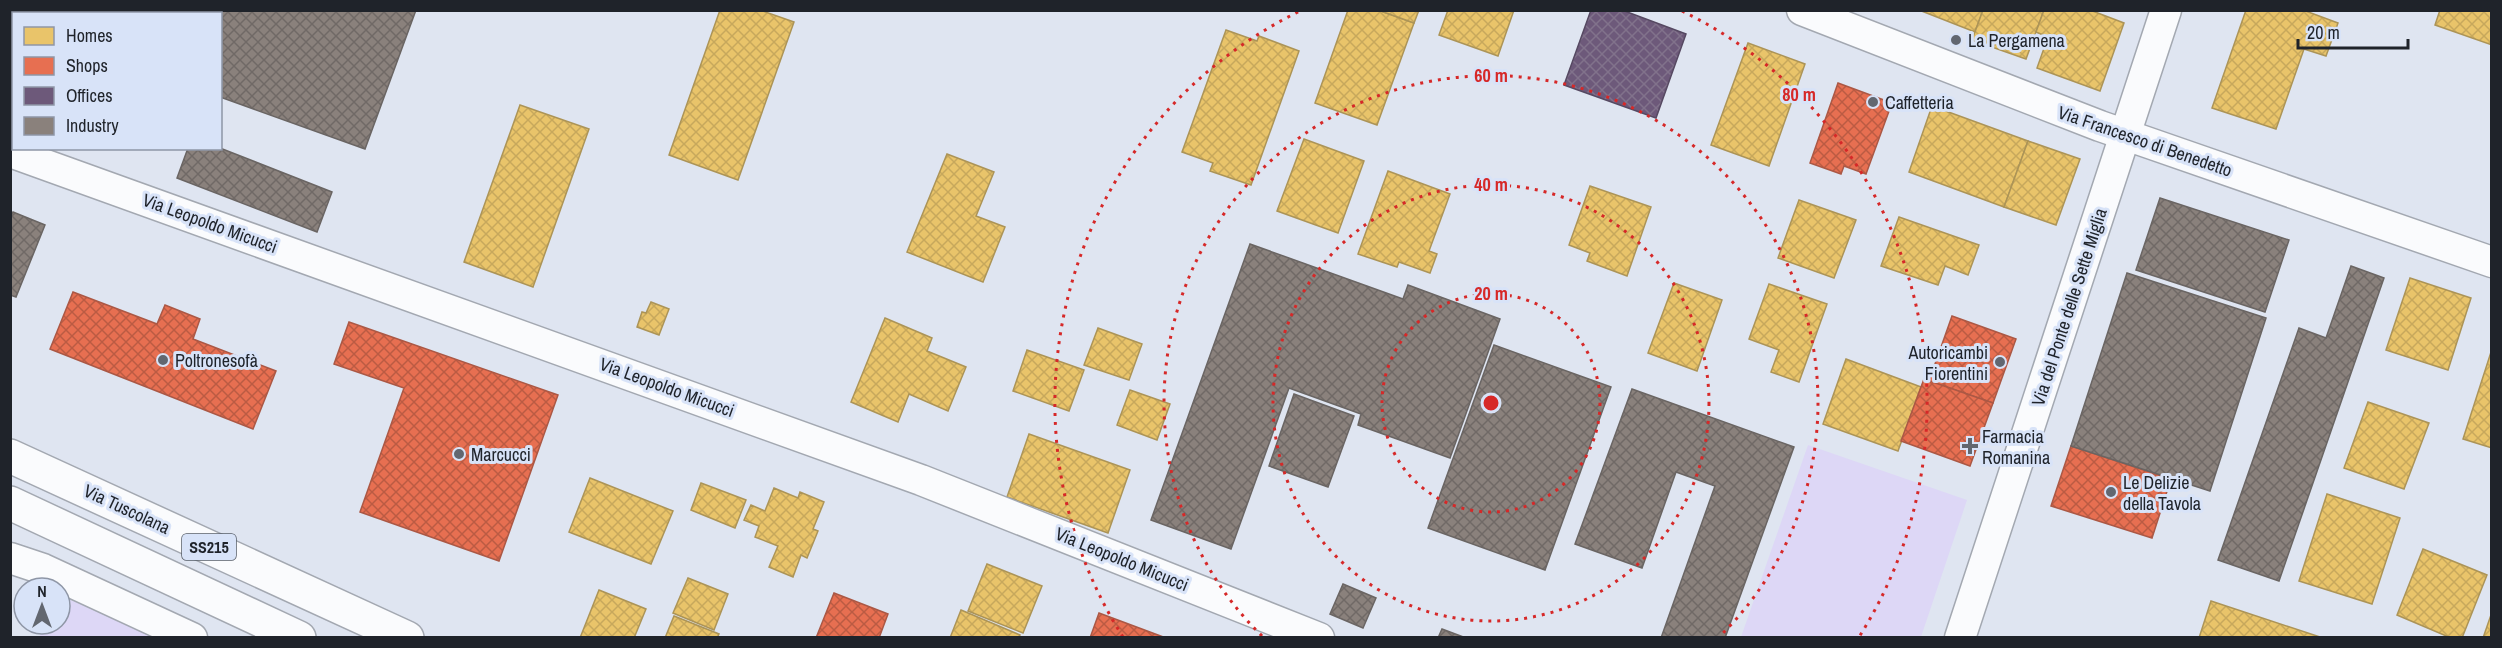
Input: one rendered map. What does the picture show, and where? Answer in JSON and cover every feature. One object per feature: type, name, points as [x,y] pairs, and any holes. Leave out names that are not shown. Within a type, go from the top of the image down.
[{"type":"main road","name":"Via Tuscolana","points":[[10,456],[407,638]]},
{"type":"main road","name":"SS215","points":[[10,503],[299,638]]},
{"type":"street","name":"Via Francesco di Benedetto","points":[[1802,10],[2125,134],[2492,262]]},
{"type":"street","name":"Via del Ponte delle Sette Miglia","points":[[1960,638],[2166,10]]},
{"type":"street","name":"Via Leopoldo Micucci","points":[[10,152],[921,480],[1319,638]]},
{"type":"street","points":[[10,558],[43,569],[192,638]]},
{"type":"shaded area","points":[[1808,445],[1967,500],[1921,637],[1741,637]]},
{"type":"shaded area","points":[[72,601],[179,637],[38,638],[39,636],[72,636]]},
{"type":"building: Homes","points":[[720,10],[760,10],[794,22],[738,180],[669,155]]},
{"type":"building: Homes","points":[[1348,10],[1378,10],[1414,23],[1377,125],[1315,103]]},
{"type":"building: Homes","points":[[1378,10],[1419,10],[1414,23]]},
{"type":"building: Homes","points":[[1448,10],[1514,10],[1498,56],[1439,35]]},
{"type":"building: Homes","points":[[1919,10],[1983,10],[1975,32]]},
{"type":"building: Homes","points":[[1983,10],[2044,10],[2026,59],[1972,40]]},
{"type":"building: Homes","points":[[2044,10],[2090,10],[2124,23],[2100,91],[2037,68],[2048,37],[2036,32]]},
{"type":"building: Homes","points":[[2246,10],[2303,10],[2338,23],[2326,56],[2304,49],[2276,129],[2212,108]]},
{"type":"building: Homes","points":[[2440,10],[2492,10],[2492,45],[2435,25]]},
{"type":"building: Homes","points":[[1226,30],[1257,41],[1259,36],[1299,51],[1251,185],[1210,171],[1213,163],[1182,152]]},
{"type":"building: Homes","points":[[1748,43],[1805,64],[1769,166],[1711,145]]},
{"type":"building: Homes","points":[[520,105],[589,129],[533,287],[464,262]]},
{"type":"building: Homes","points":[[1932,106],[2028,141],[2004,207],[1909,172]]},
{"type":"building: Homes","points":[[1304,139],[1364,161],[1338,233],[1277,211]]},
{"type":"building: Homes","points":[[2028,141],[2080,159],[2056,225],[2004,207]]},
{"type":"building: Homes","points":[[947,154],[994,172],[976,216],[1005,227],[983,282],[907,252]]},
{"type":"building: Homes","points":[[1388,171],[1450,194],[1429,251],[1437,254],[1430,273],[1399,262],[1397,267],[1358,254]]},
{"type":"building: Homes","points":[[1590,186],[1651,207],[1627,276],[1587,261],[1590,253],[1569,245]]},
{"type":"building: Homes","points":[[1799,200],[1856,220],[1834,278],[1778,258]]},
{"type":"building: Homes","points":[[1899,217],[1979,245],[1968,275],[1945,266],[1938,285],[1881,266]]},
{"type":"building: Homes","points":[[2410,278],[2471,298],[2448,370],[2386,350]]},
{"type":"building: Homes","points":[[1674,283],[1722,300],[1697,371],[1648,353]]},
{"type":"building: Homes","points":[[1769,284],[1827,304],[1799,382],[1771,372],[1779,350],[1749,339]]},
{"type":"building: Homes","points":[[651,302],[669,309],[659,335],[637,327],[642,312],[646,313]]},
{"type":"building: Homes","points":[[885,318],[932,338],[927,351],[966,367],[948,411],[909,394],[898,422],[851,402]]},
{"type":"building: Homes","points":[[1098,328],[1142,344],[1129,380],[1084,365]]},
{"type":"building: Homes","points":[[2492,349],[2492,448],[2463,439]]},
{"type":"building: Homes","points":[[1027,350],[1084,370],[1069,411],[1013,391]]},
{"type":"building: Homes","points":[[1846,359],[1921,387],[1898,451],[1823,424]]},
{"type":"building: Homes","points":[[1130,390],[1170,404],[1157,440],[1117,425]]},
{"type":"building: Homes","points":[[2368,402],[2429,423],[2404,489],[2344,468]]},
{"type":"building: Homes","points":[[1029,434],[1130,470],[1108,533],[1007,497]]},
{"type":"building: Homes","points":[[590,478],[673,511],[651,564],[569,532]]},
{"type":"building: Homes","points":[[701,483],[746,500],[735,528],[691,510]]},
{"type":"building: Homes","points":[[774,488],[798,498],[800,492],[824,502],[813,529],[818,531],[807,558],[801,555],[793,577],[769,567],[778,546],[755,537],[759,526],[744,520],[751,505],[765,511]]},
{"type":"building: Homes","points":[[2327,494],[2400,518],[2372,604],[2299,581]]},
{"type":"building: Homes","points":[[2423,549],[2487,575],[2462,638],[2451,638],[2397,615]]},
{"type":"building: Homes","points":[[987,564],[1042,586],[1023,633],[968,611]]},
{"type":"building: Homes","points":[[688,578],[728,594],[714,630],[673,613]]},
{"type":"building: Homes","points":[[599,590],[646,609],[634,638],[580,638]]},
{"type":"building: Homes","points":[[2211,601],[2323,638],[2199,638]]},
{"type":"building: Homes","points":[[961,610],[1020,635],[1019,638],[950,638]]},
{"type":"building: Homes","points":[[2492,612],[2492,638],[2483,638]]},
{"type":"building: Homes","points":[[674,616],[719,634],[717,638],[665,638]]},
{"type":"building: Shops","points":[[1838,83],[1892,103],[1866,174],[1844,166],[1841,174],[1810,163]]},
{"type":"building: Shops","name":"Poltronesofà","points":[[73,292],[157,324],[165,305],[200,319],[193,339],[276,371],[253,429],[50,349]]},
{"type":"building: Shops","points":[[1952,316],[2016,339],[1993,403],[1929,381]]},
{"type":"building: Shops","name":"Marcucci","points":[[349,322],[558,395],[499,561],[360,512],[404,388],[334,364]]},
{"type":"building: Shops","points":[[1924,379],[1993,403],[1970,466],[1901,441]]},
{"type":"building: Shops","name":"Le Delizie della Tavola","points":[[2071,446],[2171,479],[2152,538],[2051,506]]},
{"type":"building: Shops","points":[[834,593],[888,614],[879,638],[816,638]]},
{"type":"building: Shops","points":[[1099,613],[1166,638],[1090,638]]},
{"type":"building: Offices","points":[[1591,10],[1622,10],[1686,34],[1656,118],[1564,85]]},
{"type":"building: Industry","points":[[10,10],[63,10],[62,12],[12,12],[12,116],[10,115]]},
{"type":"building: Industry","points":[[120,10],[416,10],[365,149],[222,98],[222,12],[120,12]]},
{"type":"building: Industry","points":[[222,149],[332,192],[317,232],[177,178],[187,150]]},
{"type":"building: Industry","points":[[2160,198],[2289,240],[2265,312],[2136,270]]},
{"type":"building: Industry","points":[[13,212],[45,225],[16,297],[10,295],[10,218]]},
{"type":"building: Industry","points":[[1250,244],[1403,299],[1408,285],[1500,319],[1450,458],[1358,425],[1361,414],[1289,388],[1231,549],[1151,520]]},
{"type":"building: Industry","points":[[2351,266],[2384,278],[2279,581],[2218,560],[2299,328],[2326,338]]},
{"type":"building: Industry","points":[[2127,273],[2266,318],[2210,491],[2071,446]]},
{"type":"building: Industry","points":[[1494,345],[1611,387],[1545,570],[1428,528]]},
{"type":"building: Industry","points":[[1632,389],[1794,447],[1725,638],[1661,638],[1715,486],[1676,472],[1642,568],[1575,544]]},
{"type":"building: Industry","points":[[1294,394],[1354,416],[1328,487],[1269,466]]},
{"type":"building: Industry","points":[[1343,584],[1376,598],[1363,628],[1330,614]]},
{"type":"building: Industry","points":[[1442,629],[1466,638],[1438,638]]},
{"type":"place","name":"La Pergamena","points":[[1956,40]]},
{"type":"place","name":"Caffetteria","points":[[1873,102]]},
{"type":"place","name":"Poltronesofà","points":[[163,360]]},
{"type":"place","name":"Autoricambi Fiorentini","points":[[2000,362]]},
{"type":"place","name":"Farmacia Romanina","points":[[1970,446]]},
{"type":"place","name":"Marcucci","points":[[459,454]]},
{"type":"place","name":"Le Delizie della Tavola","points":[[2111,492]]}]
